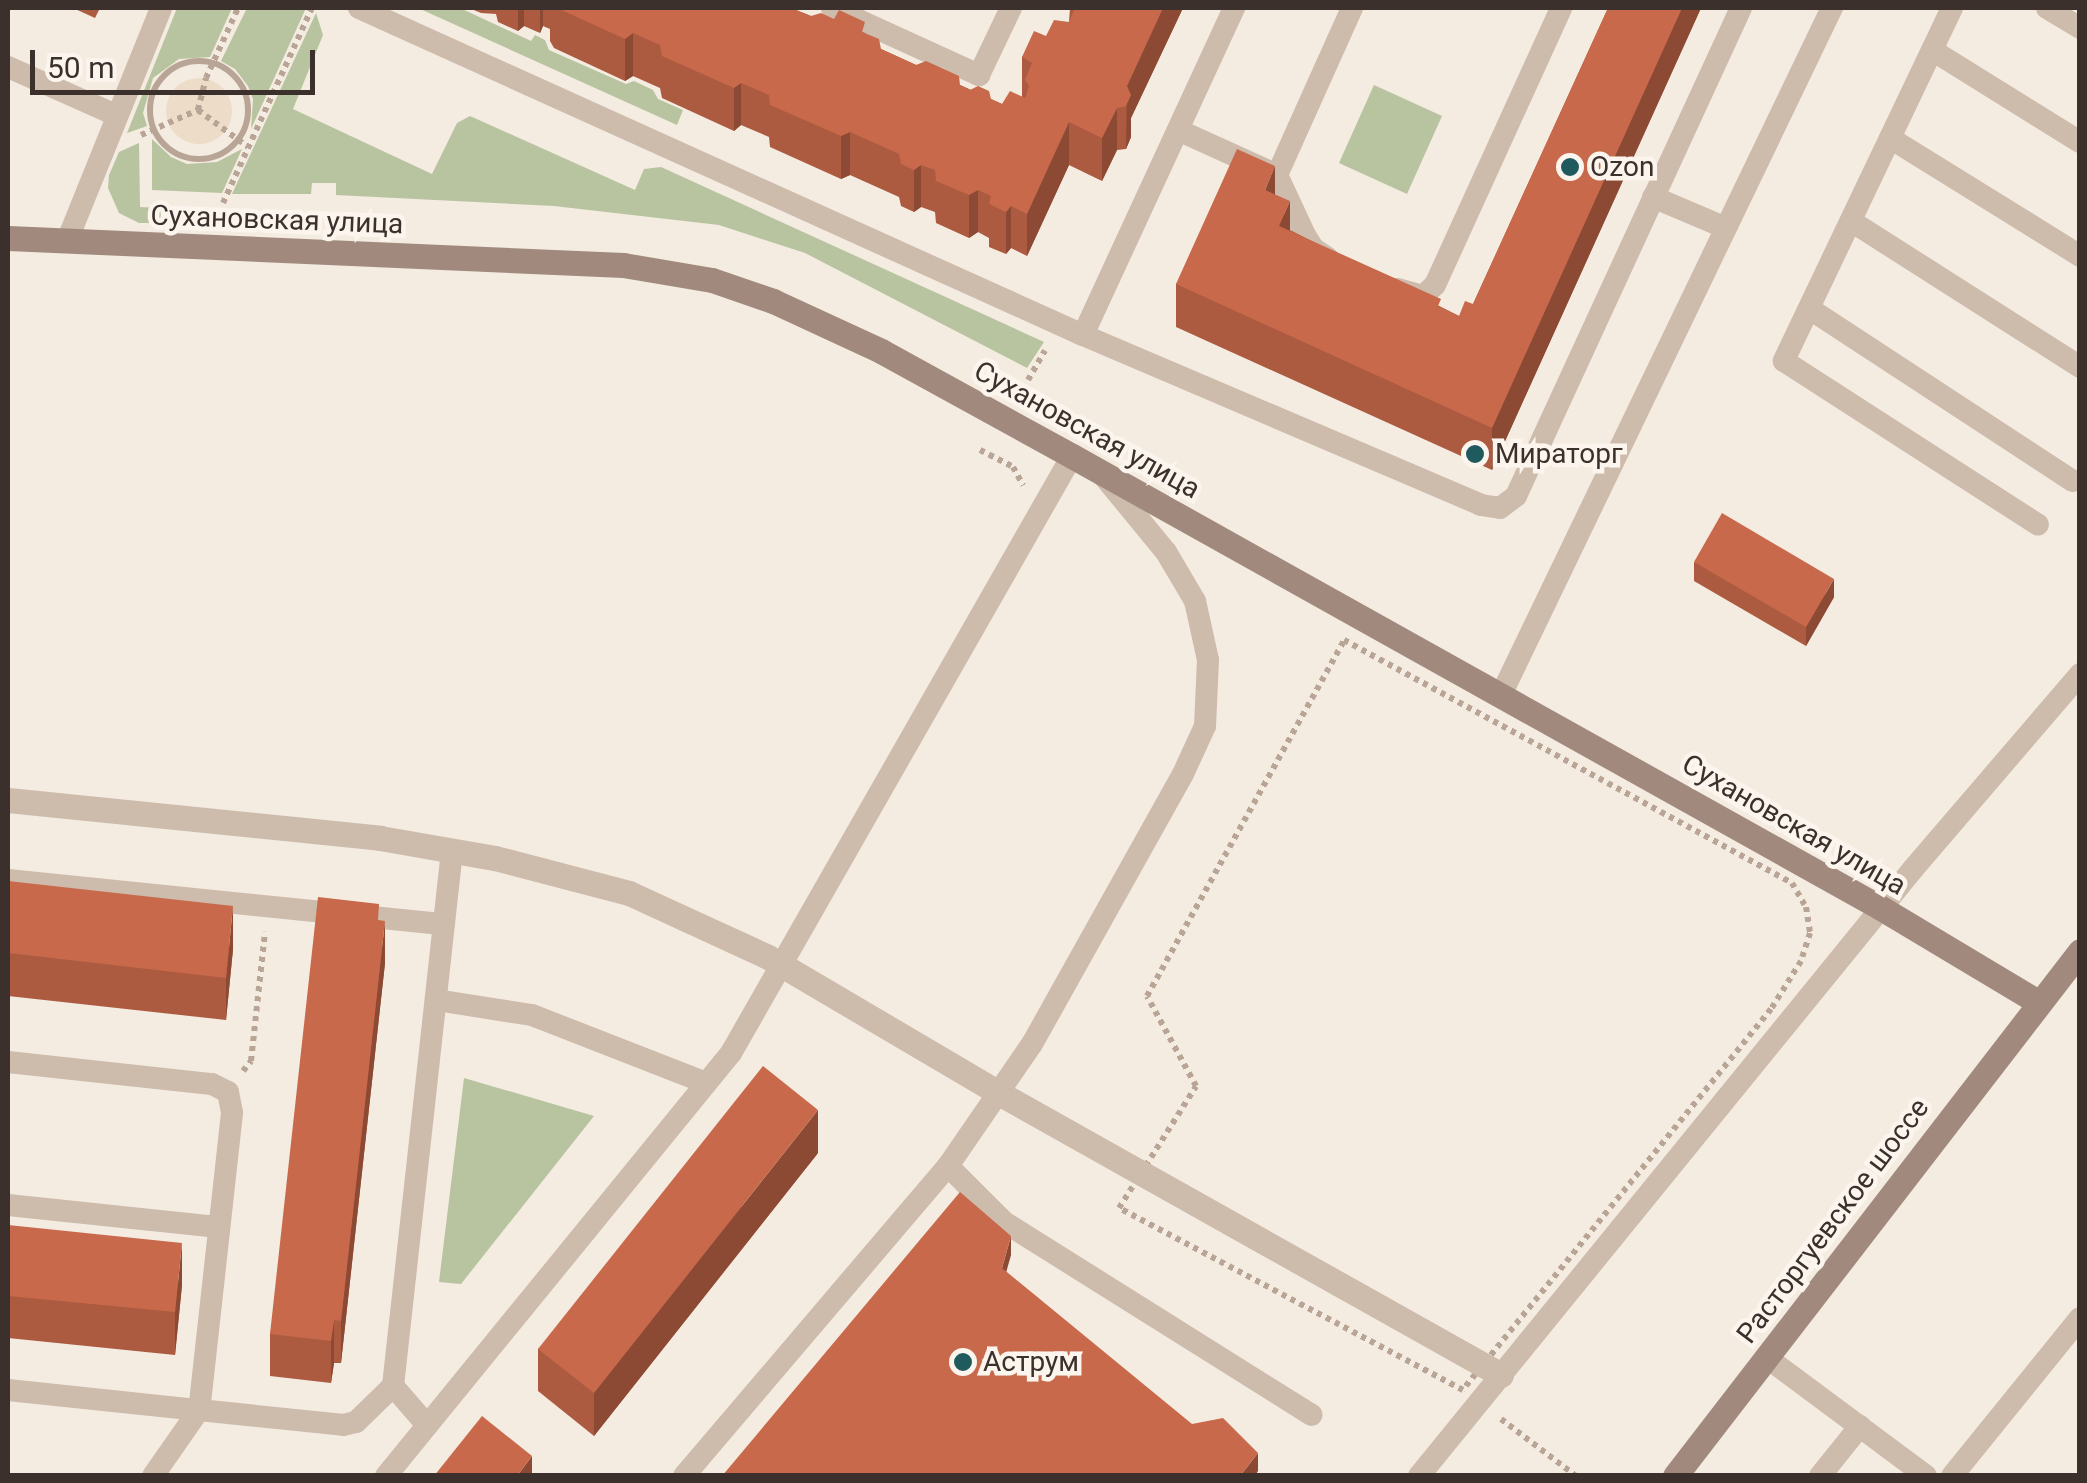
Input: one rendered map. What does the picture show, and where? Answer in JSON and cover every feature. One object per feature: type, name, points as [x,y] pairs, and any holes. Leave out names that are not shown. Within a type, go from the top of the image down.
[{"type":"street","name":"Сухановская улица","points":[[8,238],[623,265],[712,280],[772,301],[881,351],[1072,456],[1881,908],[2038,1002]]},
{"type":"street","points":[[8,800],[380,838],[452,850],[629,893],[782,965],[997,1092],[1492,1370]]},
{"type":"street","name":"Расторгуевское шоссе","points":[[1675,1476],[2080,951]]},
{"type":"lane","points":[[67,241],[161,8]]},
{"type":"lane","points":[[359,8],[1083,335],[1481,505],[1500,508],[1516,496],[1741,8]]},
{"type":"lane","points":[[832,8],[979,75],[1011,8]]},
{"type":"lane","points":[[1083,335],[1234,8]]},
{"type":"lane","points":[[1277,174],[1352,8]]},
{"type":"lane","points":[[1375,279],[1423,296],[1435,286],[1561,8]]},
{"type":"lane","points":[[1501,695],[1832,8]]},
{"type":"lane","points":[[1952,8],[1784,361],[2038,526]]},
{"type":"lane","points":[[2047,8],[2080,28]]},
{"type":"lane","points":[[1932,50],[2080,142]]},
{"type":"lane","points":[[8,66],[116,114]]},
{"type":"lane","points":[[1178,130],[1277,174],[1313,248],[1342,264]]},
{"type":"lane","points":[[1890,138],[2080,256]]},
{"type":"lane","points":[[1654,197],[1726,228]]},
{"type":"lane","points":[[1851,221],[2080,367]]},
{"type":"lane","points":[[1810,308],[2073,480]]},
{"type":"lane","points":[[386,1476],[731,1052],[1072,456]]},
{"type":"lane","points":[[684,1476],[948,1166],[1032,1044],[1092,942],[1205,726],[1208,660],[1194,602],[1166,552],[1099,471]]},
{"type":"lane","points":[[1419,1476],[1492,1370],[2080,674]]},
{"type":"lane","points":[[8,1390],[343,1425],[367,1414],[393,1386],[452,850]]},
{"type":"lane","points":[[8,880],[444,924]]},
{"type":"lane","points":[[436,1000],[532,1015],[706,1083]]},
{"type":"lane","points":[[8,1062],[212,1084],[228,1092],[232,1113],[199,1410],[153,1476]]},
{"type":"lane","points":[[948,1166],[1004,1222],[1312,1416]]},
{"type":"lane","points":[[8,1205],[219,1226]]},
{"type":"lane","points":[[1952,1476],[2080,1318]]},
{"type":"lane","points":[[1766,1356],[1926,1476]]},
{"type":"lane","points":[[393,1386],[428,1425]]},
{"type":"lane","points":[[1820,1476],[1860,1426]]},
{"type":"path","points":[[106,140],[123,142],[198,110],[212,63],[238,8]]},
{"type":"path","points":[[223,203],[312,8]]},
{"type":"path","points":[[187,62],[212,63],[234,74],[244,88],[248,119],[238,139],[219,155],[188,158],[173,152],[154,130],[150,112],[160,80],[187,62]]},
{"type":"path","points":[[198,110],[248,147]]},
{"type":"path","points":[[1344,640],[1792,883],[1806,907],[1810,934],[1802,961],[1771,1009],[1492,1370],[1463,1390],[1119,1208],[1140,1172],[1196,1086],[1147,996],[1344,640]]},
{"type":"path","points":[[228,1092],[251,1061],[265,931]]},
{"type":"green space","points":[[177,8],[232,8],[210,57],[179,59],[153,78],[143,113],[147,126],[127,133]]},
{"type":"green space","points":[[247,8],[306,8],[251,129],[253,99],[248,86],[235,69],[221,61]]},
{"type":"green space","points":[[418,8],[460,8],[531,41],[535,35],[545,40],[549,50],[626,84],[634,81],[653,90],[658,99],[683,110],[677,125]]},
{"type":"green space","points":[[316,13],[323,35],[293,109],[432,174],[457,123],[470,116],[635,190],[644,169],[661,167],[1044,342],[1027,368],[805,253],[719,225],[554,206],[336,195],[336,183],[312,183],[311,194],[232,194]]},
{"type":"green space","points":[[1374,85],[1442,116],[1407,194],[1339,163]]},
{"type":"green space","points":[[152,139],[171,157],[187,164],[217,162],[242,149],[222,193],[152,190]]},
{"type":"green space","points":[[139,143],[140,207],[224,211],[223,223],[139,223],[119,213],[108,188],[109,175],[119,152]]},
{"type":"green space","points":[[464,1078],[594,1116],[461,1284],[439,1282]]},
{"type":"shaded area","points":[[199,78],[223,87],[232,111],[223,135],[199,144],[175,135],[166,111],[175,87]]},
{"type":"building","points":[[557,8],[791,8],[834,19],[839,10],[865,22],[862,32],[879,39],[881,49],[916,65],[926,61],[959,76],[960,85],[970,90],[978,86],[1002,104],[1010,91],[1025,98],[1029,86],[1025,80],[1032,63],[1022,57],[1034,31],[1046,36],[1054,20],[1069,22],[1075,8],[1163,8],[1127,86],[1131,95],[1126,106],[1117,108],[1102,138],[1069,122],[1027,214],[1011,206],[1006,212],[989,204],[991,196],[978,190],[969,195],[936,181],[935,170],[921,165],[914,170],[901,164],[899,154],[850,132],[841,136],[770,105],[769,95],[741,83],[734,88],[662,56],[660,45],[633,33],[625,39]]},
{"type":"building","points":[[1608,8],[1682,8],[1492,428],[1176,284],[1237,149],[1275,166],[1265,190],[1290,201],[1279,226],[1441,299],[1438,306],[1459,316],[1465,301],[1473,304]]},
{"type":"building","points":[[1722,513],[1834,579],[1806,627],[1694,562]]},
{"type":"building","points":[[8,881],[233,906],[226,978],[8,953]]},
{"type":"building","points":[[318,897],[379,904],[378,920],[385,921],[341,1321],[334,1320],[331,1341],[270,1334]]},
{"type":"building","points":[[763,1066],[818,1110],[594,1393],[538,1349]]},
{"type":"building","name":"Аструм","points":[[960,1192],[1011,1236],[1002,1268],[1192,1424],[1223,1418],[1258,1453],[1240,1476],[722,1476]]},
{"type":"building","points":[[8,1225],[182,1243],[175,1312],[8,1296]]},
{"type":"building","points":[[482,1416],[532,1456],[517,1476],[434,1476]]},
{"type":"place","name":"Ozon","points":[[1570,167]]},
{"type":"place","name":"Мираторг","points":[[1475,454]]},
{"type":"place","name":"Аструм","points":[[963,1362]]}]
